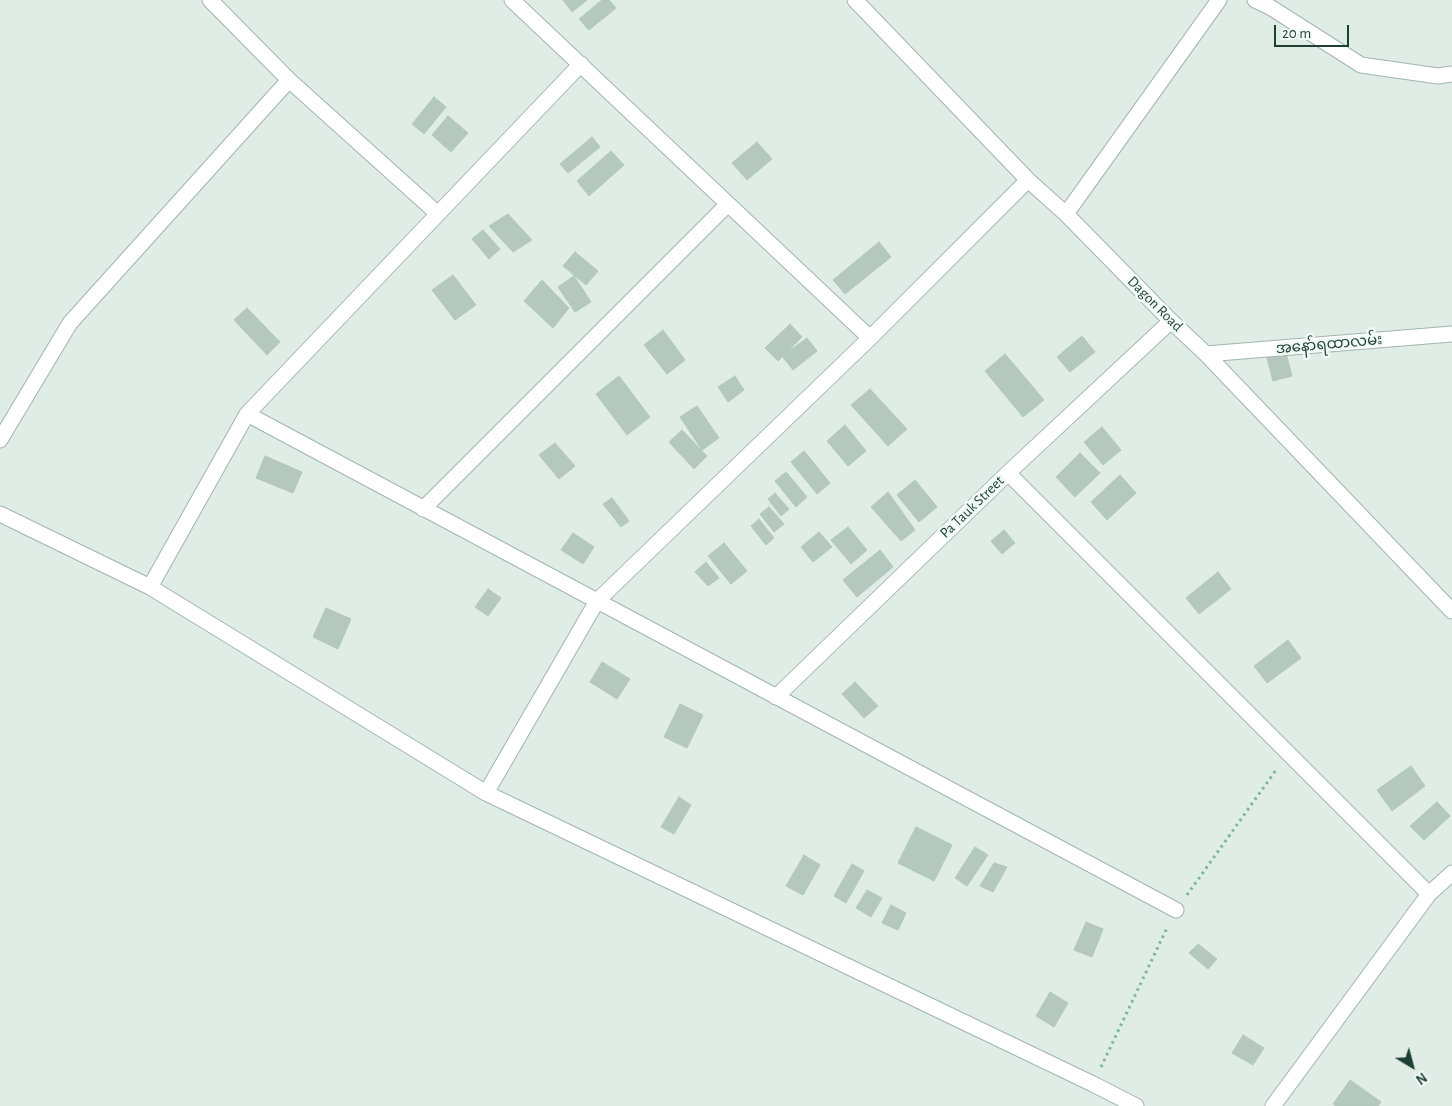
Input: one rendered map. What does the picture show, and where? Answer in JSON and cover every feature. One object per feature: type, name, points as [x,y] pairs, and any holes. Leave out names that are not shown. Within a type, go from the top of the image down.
[{"type":"street","points":[[210,0],[289,80],[438,214]]},
{"type":"street","points":[[512,0],[870,338]]},
{"type":"street","name":"Dagon Road","points":[[855,0],[1028,180],[1066,214],[1170,321],[1206,354],[1452,611]]},
{"type":"street","points":[[1066,214],[1219,0]]},
{"type":"street","points":[[1255,0],[1274,3],[1361,65],[1438,76],[1452,74]]},
{"type":"street","points":[[150,587],[248,414],[581,64]]},
{"type":"street","points":[[0,440],[70,323],[289,80]]},
{"type":"street","points":[[486,793],[597,601],[870,338],[1028,180]]},
{"type":"street","points":[[423,509],[728,204]]},
{"type":"street","name":"Pa Tauk Street","points":[[776,697],[1008,473],[1170,321]]},
{"type":"street","name":"အနော်ရထာလမ်း","points":[[1206,354],[1452,334]]},
{"type":"street","points":[[248,414],[1176,910]]},
{"type":"street","points":[[1008,473],[1429,894]]},
{"type":"street","points":[[0,514],[150,587],[486,793],[1136,1106]]},
{"type":"street","points":[[1273,1106],[1429,894],[1452,873]]},
{"type":"building","points":[[563,0],[587,0],[572,12]]},
{"type":"building","points":[[602,0],[609,0],[616,8],[589,30],[579,19]]},
{"type":"building","points":[[434,97],[446,107],[424,134],[412,124]]},
{"type":"building","points":[[448,116],[468,133],[451,152],[432,135]]},
{"type":"building","points":[[592,137],[600,147],[568,173],[560,164]]},
{"type":"building","points":[[757,142],[772,159],[747,180],[732,163]]},
{"type":"building","points":[[611,151],[624,165],[589,196],[577,181]]},
{"type":"building","points":[[508,214],[532,240],[513,252],[489,226]]},
{"type":"building","points":[[483,230],[500,249],[489,259],[472,239]]},
{"type":"building","points":[[879,242],[891,257],[845,294],[833,280]]},
{"type":"building","points":[[575,252],[598,271],[586,285],[563,266]]},
{"type":"building","points":[[453,275],[476,305],[455,320],[432,290]]},
{"type":"building","points":[[574,276],[591,302],[575,312],[558,287]]},
{"type":"building","points":[[542,280],[569,308],[553,328],[524,301]]},
{"type":"building","points":[[247,308],[280,342],[267,355],[234,320]]},
{"type":"building","points":[[790,324],[802,337],[778,361],[765,348]]},
{"type":"building","points":[[663,330],[685,360],[667,374],[644,345]]},
{"type":"building","points":[[1082,336],[1095,352],[1070,372],[1057,357]]},
{"type":"building","points":[[807,338],[817,351],[793,370],[782,356]]},
{"type":"building","points":[[1286,353],[1292,376],[1273,381],[1267,358]]},
{"type":"building","points":[[1005,354],[1044,400],[1023,417],[985,371]]},
{"type":"building","points":[[619,376],[650,417],[627,435],[596,394]]},
{"type":"building","points":[[735,376],[744,390],[728,402],[718,387]]},
{"type":"building","points":[[870,389],[907,429],[888,446],[851,405]]},
{"type":"building","points":[[697,406],[719,438],[702,450],[680,417]]},
{"type":"building","points":[[845,425],[866,451],[848,466],[827,441]]},
{"type":"building","points":[[1102,427],[1121,450],[1103,465],[1084,442]]},
{"type":"building","points":[[682,430],[707,456],[694,469],[669,442]]},
{"type":"building","points":[[555,443],[575,466],[559,479],[539,455]]},
{"type":"building","points":[[804,451],[830,483],[817,494],[791,462]]},
{"type":"building","points":[[1080,453],[1100,473],[1075,497],[1056,477]]},
{"type":"building","points":[[265,456],[302,472],[293,493],[256,478]]},
{"type":"building","points":[[786,472],[807,497],[796,507],[775,481]]},
{"type":"building","points":[[1120,475],[1136,493],[1107,520],[1091,502]]},
{"type":"building","points":[[915,480],[937,507],[919,522],[897,495]]},
{"type":"building","points":[[888,492],[915,530],[901,541],[871,507]]},
{"type":"building","points":[[775,493],[789,509],[781,516],[768,499]]},
{"type":"building","points":[[612,498],[629,521],[621,527],[603,504]]},
{"type":"building","points":[[769,507],[784,524],[774,532],[760,514]]},
{"type":"building","points":[[759,519],[774,538],[766,545],[751,526]]},
{"type":"building","points":[[848,527],[867,550],[851,564],[831,540]]},
{"type":"building","points":[[1004,530],[1015,543],[1002,554],[991,541]]},
{"type":"building","points":[[819,532],[832,547],[813,562],[801,547]]},
{"type":"building","points":[[573,533],[594,547],[583,564],[561,550]]},
{"type":"building","points":[[724,543],[747,571],[731,584],[708,556]]},
{"type":"building","points":[[880,550],[893,567],[857,597],[843,580]]},
{"type":"building","points":[[706,562],[719,578],[708,586],[695,572]]},
{"type":"building","points":[[1218,572],[1231,589],[1199,614],[1186,598]]},
{"type":"building","points":[[488,589],[501,598],[488,616],[475,607]]},
{"type":"building","points":[[326,608],[351,619],[338,649],[313,637]]},
{"type":"building","points":[[1288,640],[1301,658],[1267,683],[1254,666]]},
{"type":"building","points":[[602,662],[630,679],[617,699],[590,682]]},
{"type":"building","points":[[855,682],[878,706],[864,718],[842,694]]},
{"type":"building","points":[[680,704],[703,715],[687,748],[664,737]]},
{"type":"building","points":[[1411,766],[1425,786],[1392,811],[1377,790]]},
{"type":"building","points":[[679,797],[691,805],[674,834],[661,827]]},
{"type":"building","points":[[1437,802],[1450,816],[1424,840],[1410,826]]},
{"type":"building","points":[[916,827],[952,845],[934,881],[898,863]]},
{"type":"building","points":[[975,847],[988,855],[967,886],[955,878]]},
{"type":"building","points":[[804,855],[820,865],[803,895],[786,886]]},
{"type":"building","points":[[994,863],[1007,867],[993,892],[980,886]]},
{"type":"building","points":[[852,864],[864,871],[846,903],[834,896]]},
{"type":"building","points":[[867,890],[882,898],[871,917],[856,908]]},
{"type":"building","points":[[891,905],[906,913],[898,930],[882,923]]},
{"type":"building","points":[[1086,922],[1103,929],[1092,957],[1074,950]]},
{"type":"building","points":[[1198,944],[1217,959],[1208,969],[1189,953]]},
{"type":"building","points":[[1050,992],[1068,1003],[1054,1027],[1036,1016]]},
{"type":"building","points":[[1243,1035],[1264,1048],[1253,1065],[1232,1053]]},
{"type":"building","points":[[1350,1080],[1381,1102],[1378,1106],[1336,1106],[1333,1104]]}]
